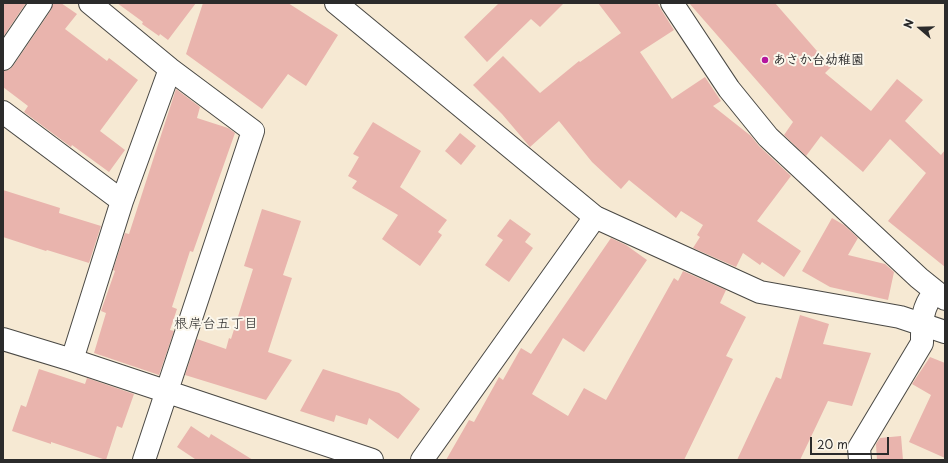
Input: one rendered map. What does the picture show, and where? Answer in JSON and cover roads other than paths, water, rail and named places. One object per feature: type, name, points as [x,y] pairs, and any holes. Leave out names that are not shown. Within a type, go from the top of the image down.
[{"type":"street","points":[[3,59],[41,3]]},
{"type":"street","points":[[336,3],[595,217],[760,292],[900,317],[945,332]]},
{"type":"street","points":[[672,3],[730,89],[768,137],[919,278],[940,295],[926,303],[922,324],[922,343],[860,448],[860,460]]},
{"type":"street","points":[[98,5],[170,69],[253,130],[144,460]]},
{"type":"street","points":[[72,360],[122,201],[170,69]]},
{"type":"street","points":[[3,112],[122,201]]},
{"type":"street","points":[[422,460],[595,217]]},
{"type":"street","points":[[3,339],[72,360],[372,460]]},
{"type":"place","name":"あさか台幼稚園","points":[[765,60]]},
{"type":"district","name":"根岸台五丁目","points":[[216,324]]}]
